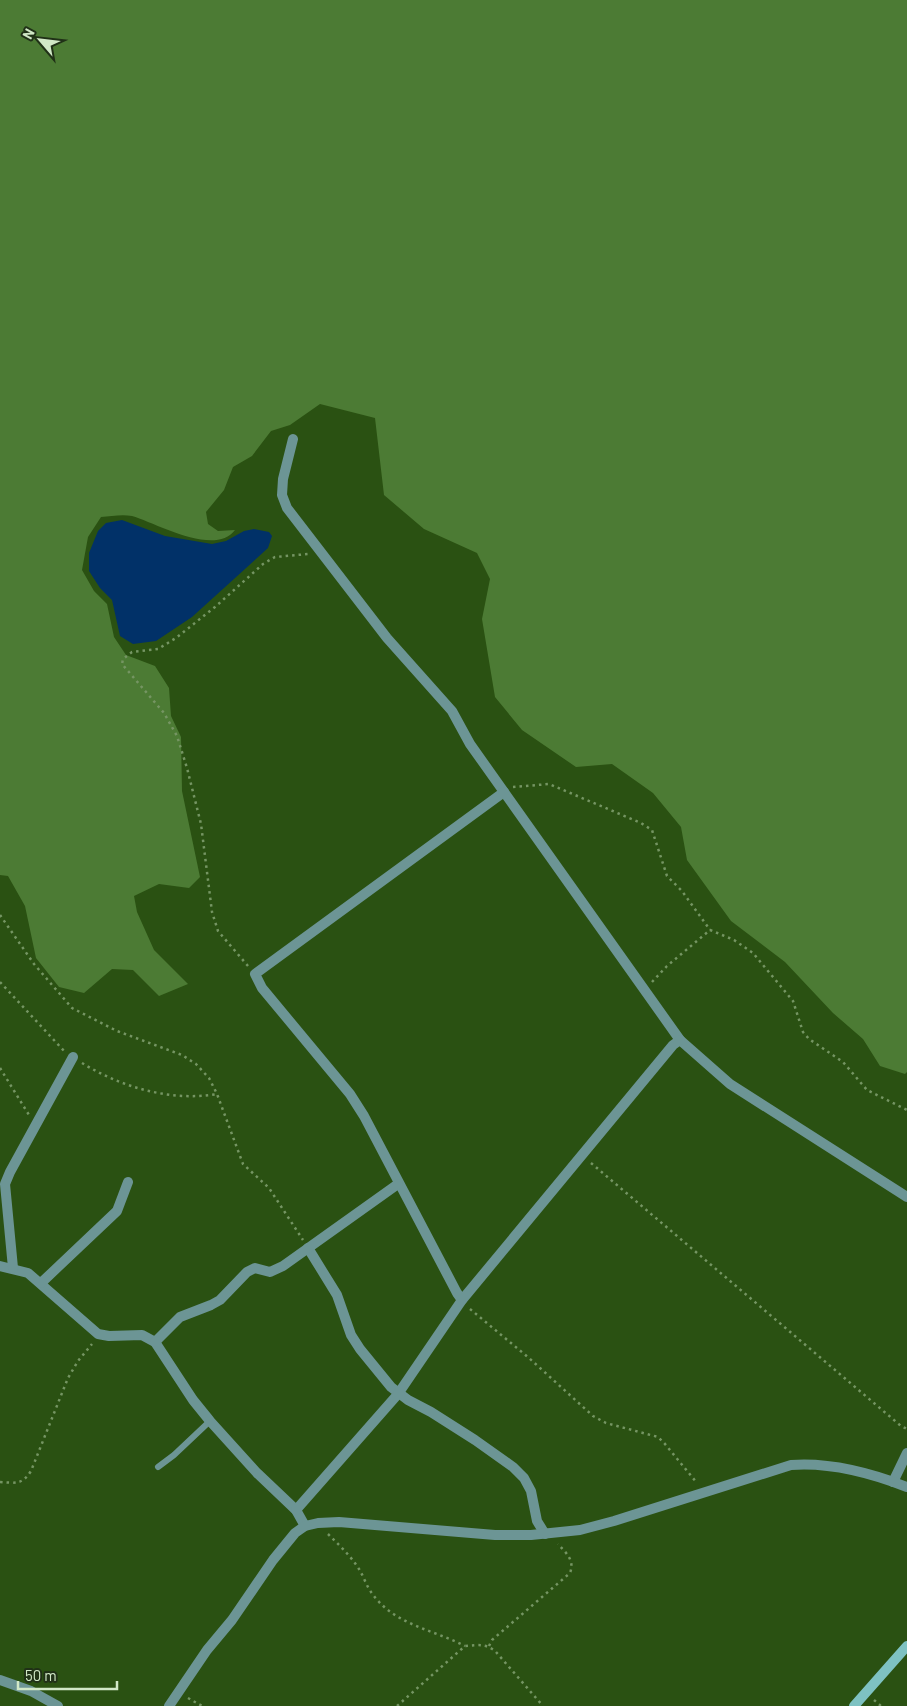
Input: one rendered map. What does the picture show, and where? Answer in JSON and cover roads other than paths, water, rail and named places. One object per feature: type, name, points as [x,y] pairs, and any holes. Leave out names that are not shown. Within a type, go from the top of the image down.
[{"type":"main road","points":[[854,1706],[907,1646]]},
{"type":"street","points":[[293,439],[283,479],[282,495],[287,508],[387,638],[452,711],[470,744],[680,1040],[730,1084],[907,1197]]},
{"type":"street","points":[[462,1300],[398,1184],[364,1116],[350,1094],[262,988],[255,974],[504,792]]},
{"type":"street","points":[[296,1510],[398,1394],[462,1300],[673,1045],[680,1040]]},
{"type":"street","points":[[13,1268],[5,1184],[73,1057]]},
{"type":"street","points":[[41,1283],[117,1211],[128,1182]]},
{"type":"street","points":[[156,1342],[180,1317],[220,1300],[247,1272],[254,1268],[270,1272],[283,1266],[398,1184]]},
{"type":"street","points":[[308,1248],[337,1295],[351,1335],[360,1349],[398,1394],[431,1412],[513,1467],[524,1478],[531,1492],[537,1520],[545,1534]]},
{"type":"street","points":[[0,1266],[28,1273],[98,1334],[109,1336],[142,1335],[156,1342],[193,1400],[210,1421],[257,1473],[296,1510],[305,1526]]},
{"type":"street","points":[[893,1482],[907,1453]]},
{"type":"street","points":[[169,1706],[207,1650],[236,1615],[273,1560],[295,1533],[305,1526],[339,1522],[495,1535],[545,1534],[580,1530],[791,1465],[805,1464],[832,1466],[907,1487]]},
{"type":"street","points":[[0,1680],[31,1691],[58,1706]]},
{"type":"lane","points":[[158,1467],[210,1421]]},
{"type":"water","points":[[122,520],[165,536],[212,544],[226,541],[244,531],[254,529],[269,532],[272,536],[268,548],[192,617],[156,641],[133,644],[120,636],[112,600],[100,588],[89,571],[89,553],[98,531],[106,523]]}]
